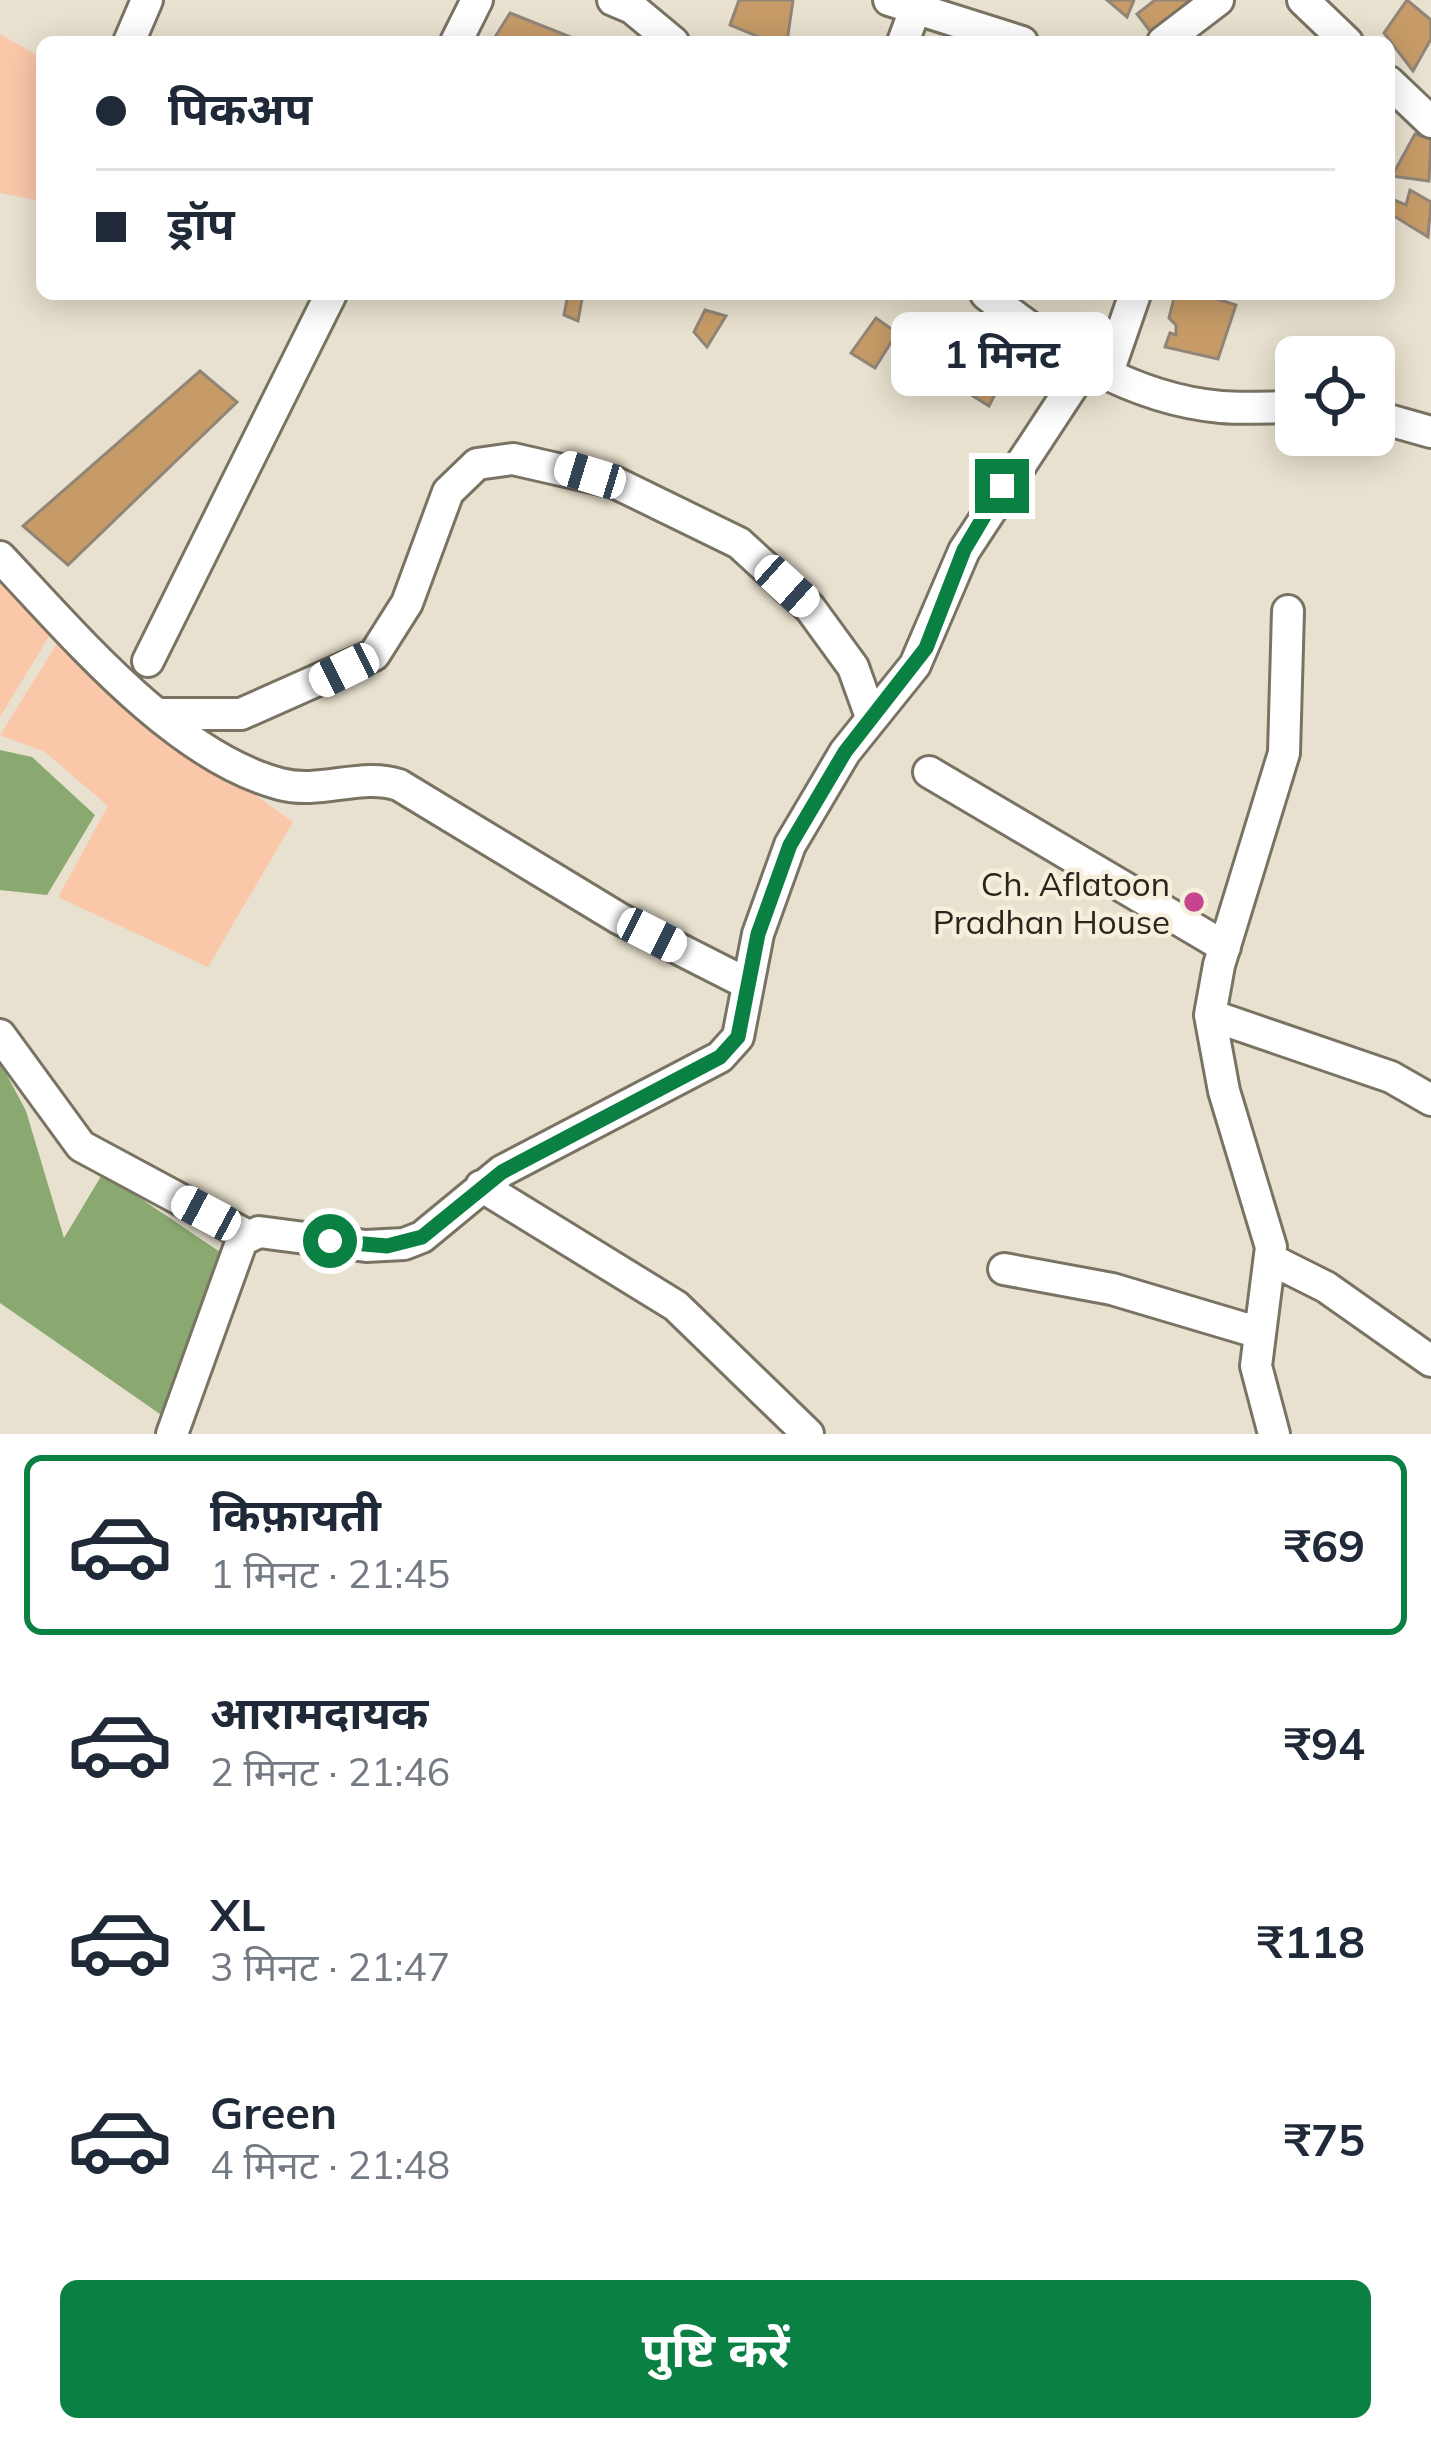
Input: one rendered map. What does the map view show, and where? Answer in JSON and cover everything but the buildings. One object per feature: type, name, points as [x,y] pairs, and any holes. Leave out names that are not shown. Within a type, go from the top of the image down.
[{"type":"street","points":[[132,36],[147,0]]},
{"type":"street","points":[[459,36],[477,0]]},
{"type":"street","points":[[1171,36],[1218,0]]},
{"type":"street","points":[[1303,0],[1341,36]]},
{"type":"street","points":[[627,3],[666,36]]},
{"type":"street","points":[[903,36],[903,4],[1003,36]]},
{"type":"street","points":[[1395,88],[1431,122]]},
{"type":"street","points":[[148,661],[328,300]]},
{"type":"street","points":[[995,300],[1096,371],[1214,406],[1275,407]]},
{"type":"street","points":[[172,1434],[239,1244],[248,1236],[259,1232],[366,1246],[404,1244],[422,1237],[482,1186],[720,1057],[738,1037],[746,983],[790,845],[871,717],[926,648],[964,550],[1096,371],[1133,300]]},
{"type":"street","points":[[1395,422],[1431,432]]},
{"type":"street","points":[[159,714],[241,714],[374,655],[407,603],[448,492],[477,464],[513,459],[614,482],[739,543],[810,608],[853,667],[871,717]]},
{"type":"street","points":[[0,557],[128,692],[263,779],[304,789],[372,780],[399,785],[620,919],[746,983]]},
{"type":"street","points":[[1274,1434],[1258,1382],[1272,1260],[1224,1091],[1210,1015],[1225,947],[1284,753],[1288,611]]},
{"type":"street","points":[[929,772],[1225,947]]},
{"type":"street","points":[[1210,1015],[1391,1077],[1431,1100]]},
{"type":"street","points":[[0,1035],[81,1146],[248,1236]]},
{"type":"street","points":[[482,1186],[676,1306],[778,1411],[808,1434]]},
{"type":"street","points":[[1272,1260],[1326,1287],[1431,1361]]},
{"type":"street","points":[[1004,1269],[1112,1288],[1260,1333]]},
{"type":"shaded area","points":[[0,34],[36,55],[36,200],[0,193]]},
{"type":"shaded area","points":[[0,571],[53,630],[0,717]]},
{"type":"shaded area","points":[[61,637],[185,745],[293,822],[208,967],[58,897],[108,806],[45,752],[0,735]]},
{"type":"shaded area","points":[[0,750],[32,757],[95,815],[47,895],[0,890]]},
{"type":"shaded area","points":[[0,1062],[26,1111],[64,1238],[103,1173],[223,1254],[170,1421],[0,1303]]},
{"type":"place","name":"Ch. Aflatoon Pradhan House","points":[[1194,902]]},
{"type":"route","points":[[330,1241],[387,1246],[422,1237],[502,1172],[720,1057],[738,1037],[758,934],[790,845],[845,752],[926,648],[964,550],[1002,486]]}]
